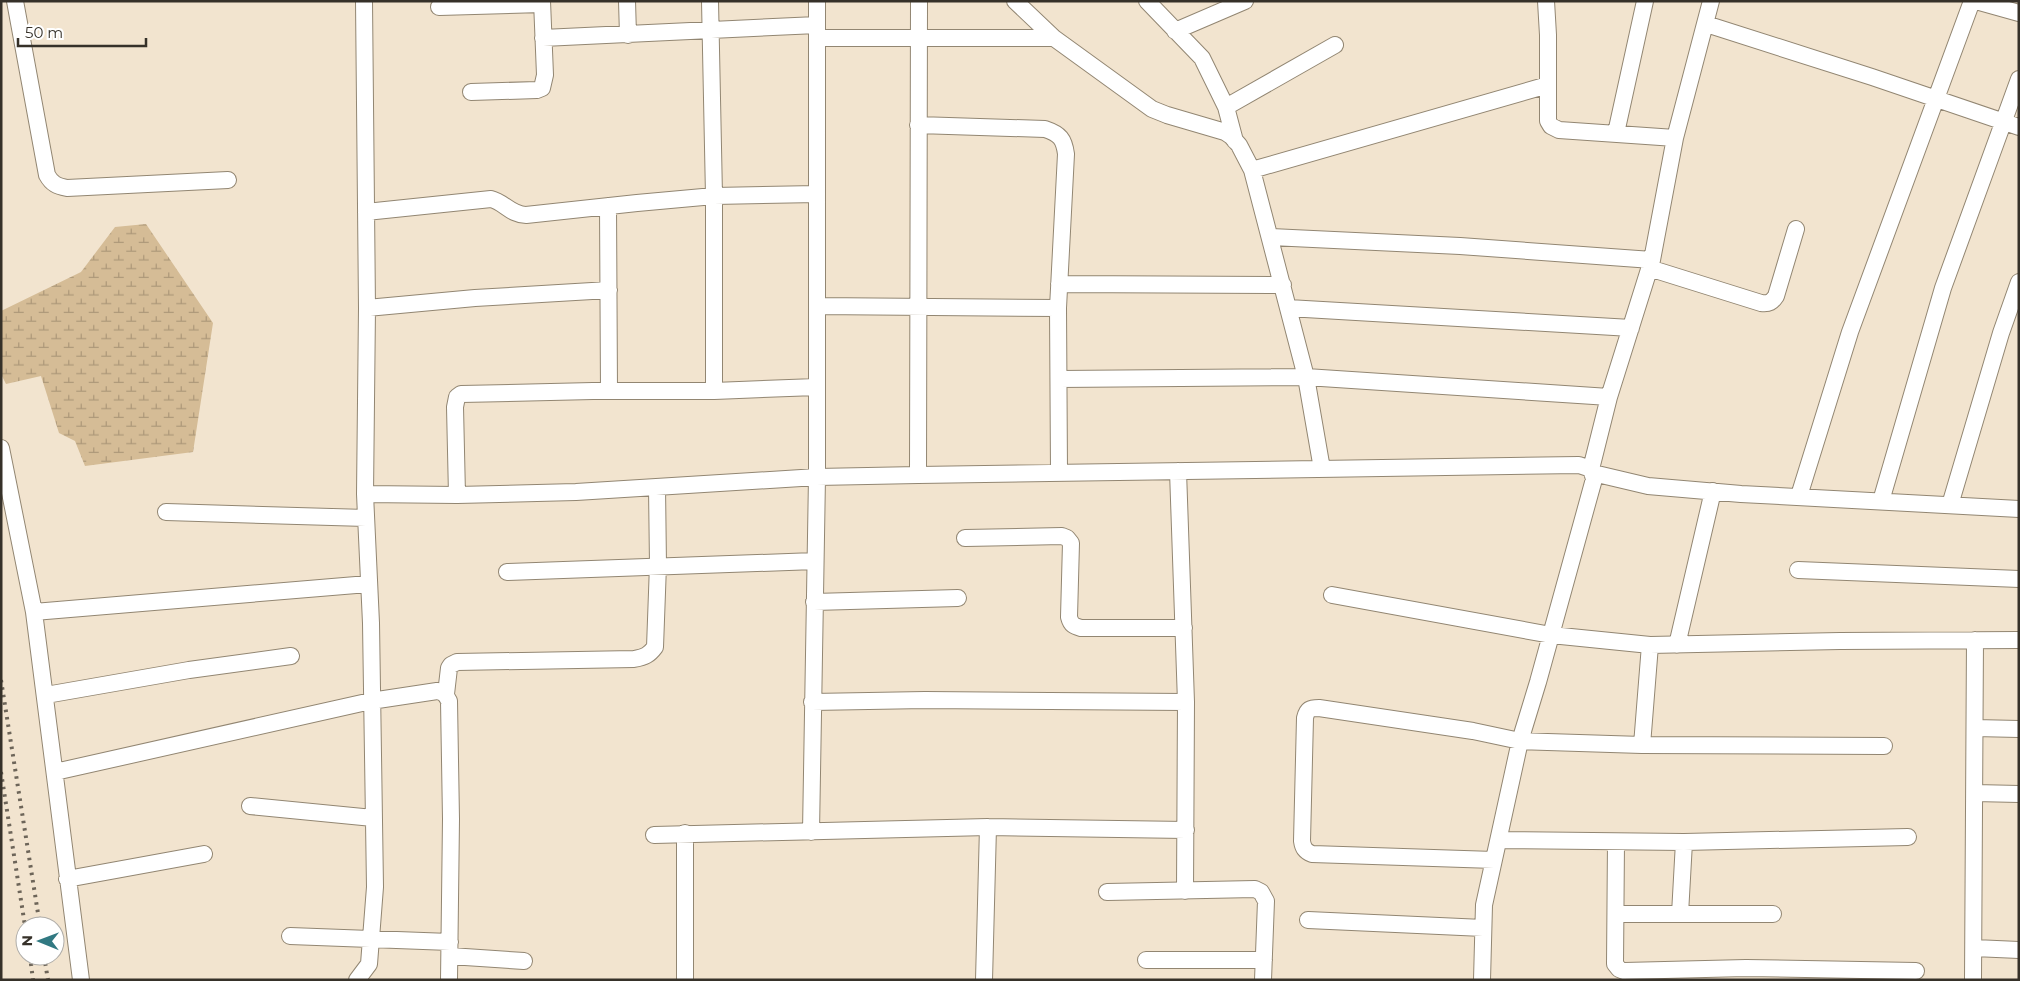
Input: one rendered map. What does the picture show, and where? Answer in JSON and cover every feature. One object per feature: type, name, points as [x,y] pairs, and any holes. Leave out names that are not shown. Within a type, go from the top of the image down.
[{"type":"street","points":[[15,1],[47,175],[51,182],[66,188],[228,180]]},
{"type":"street","points":[[356,980],[369,964],[375,887],[371,633],[365,494],[367,308],[364,1]]},
{"type":"street","points":[[627,1],[628,35]]},
{"type":"street","points":[[710,1],[714,196],[714,392]]},
{"type":"street","points":[[811,832],[817,478],[817,1]]},
{"type":"street","points":[[918,475],[919,1]]},
{"type":"street","points":[[1015,1],[1054,38],[1152,109],[1225,132],[1235,141]]},
{"type":"street","points":[[1147,1],[1202,58],[1226,107],[1235,141],[1252,170],[1306,377],[1322,469]]},
{"type":"street","points":[[1175,31],[1245,1]]},
{"type":"street","points":[[1546,1],[1548,121],[1551,126],[1559,130],[1675,138]]},
{"type":"street","points":[[1616,133],[1645,1]]},
{"type":"street","points":[[1482,980],[1484,905],[1500,840],[1520,741],[1594,479],[1592,471],[1609,397],[1650,264],[1675,138],[1711,1]]},
{"type":"street","points":[[1799,496],[1850,332],[1974,1],[2019,13]]},
{"type":"street","points":[[439,7],[542,3],[544,75],[542,88],[537,90],[471,92]]},
{"type":"street","points":[[1706,24],[2019,127]]},
{"type":"street","points":[[543,38],[710,30],[818,31],[919,38],[1054,38]]},
{"type":"street","points":[[1226,107],[1335,46]]},
{"type":"street","points":[[1881,501],[1943,288],[2019,79]]},
{"type":"street","points":[[1252,170],[1548,85]]},
{"type":"street","points":[[918,124],[1045,129],[1060,136],[1064,141],[1066,154],[1058,308],[1059,472]]},
{"type":"street","points":[[366,212],[490,199],[496,200],[519,215],[714,196],[817,194]]},
{"type":"street","points":[[608,206],[609,391]]},
{"type":"street","points":[[1271,237],[1460,246],[1650,264],[1761,304],[1767,304],[1772,302],[1776,296],[1796,229]]},
{"type":"street","points":[[1950,505],[2001,333],[2019,282]]},
{"type":"street","points":[[1059,284],[1283,285]]},
{"type":"street","points":[[367,308],[475,298],[609,290]]},
{"type":"street","points":[[817,306],[1058,308]]},
{"type":"street","points":[[1288,308],[1631,328]]},
{"type":"street","points":[[1059,379],[1306,377],[1609,397]]},
{"type":"street","points":[[457,495],[455,407],[457,397],[461,394],[609,391],[714,392],[816,387]]},
{"type":"street","points":[[1,448],[34,612],[81,980]]},
{"type":"street","points":[[365,494],[457,495],[576,492],[817,478],[918,475],[1578,465],[1592,471],[1648,486],[2019,509]]},
{"type":"street","points":[[1178,471],[1186,702],[1185,891]]},
{"type":"street","points":[[449,980],[451,819],[449,701],[446,694],[449,668],[457,662],[644,657],[650,654],[655,647],[658,565],[657,487]]},
{"type":"street","points":[[1677,645],[1713,491]]},
{"type":"street","points":[[166,512],[366,518]]},
{"type":"street","points":[[965,538],[1062,536],[1067,538],[1070,544],[1069,618],[1074,626],[1081,628],[1184,628]]},
{"type":"street","points":[[507,572],[658,565],[815,561]]},
{"type":"street","points":[[1798,570],[2019,580]]},
{"type":"street","points":[[34,612],[368,584]]},
{"type":"street","points":[[1332,595],[1551,635],[1650,645],[2019,640]]},
{"type":"street","points":[[814,602],[958,598]]},
{"type":"street","points":[[1973,980],[1975,640]]},
{"type":"street","points":[[1642,745],[1650,645]]},
{"type":"street","points":[[46,695],[189,670],[291,656]]},
{"type":"street","points":[[55,772],[371,701],[437,691],[446,694]]},
{"type":"street","points":[[812,702],[1186,702]]},
{"type":"street","points":[[1494,860],[1312,854],[1307,852],[1303,848],[1302,841],[1304,718],[1308,710],[1319,708],[1473,731],[1520,741],[1642,745],[1884,746]]},
{"type":"street","points":[[1975,728],[2019,729]]},
{"type":"street","points":[[1975,793],[2019,794]]},
{"type":"street","points":[[250,806],[373,818]]},
{"type":"street","points":[[654,835],[988,827],[1186,830]]},
{"type":"street","points":[[984,980],[988,827]]},
{"type":"street","points":[[685,834],[685,980]]},
{"type":"street","points":[[1500,840],[1684,842],[1908,837]]},
{"type":"street","points":[[1616,842],[1616,964],[1619,969],[1624,971],[1746,968],[1916,971]]},
{"type":"street","points":[[1680,914],[1684,842]]},
{"type":"street","points":[[67,879],[204,854]]},
{"type":"street","points":[[1107,892],[1255,889],[1261,892],[1266,901],[1263,980]]},
{"type":"street","points":[[1616,914],[1773,914]]},
{"type":"street","points":[[1308,920],[1483,928]]},
{"type":"street","points":[[290,936],[371,939],[524,961]]},
{"type":"street","points":[[1974,948],[2019,950]]},
{"type":"street","points":[[1146,960],[1264,960]]},
{"type":"green space","points":[[146,224],[213,323],[193,452],[85,466],[75,441],[59,433],[41,376],[6,384],[1,374],[1,311],[81,272],[115,227]]},
{"type":"railway","points":[[1,680],[38,916]]},
{"type":"railway","points":[[1,772],[23,916]]},
{"type":"railway","points":[[31,966],[33,980]]},
{"type":"railway","points":[[46,966],[48,980]]}]
